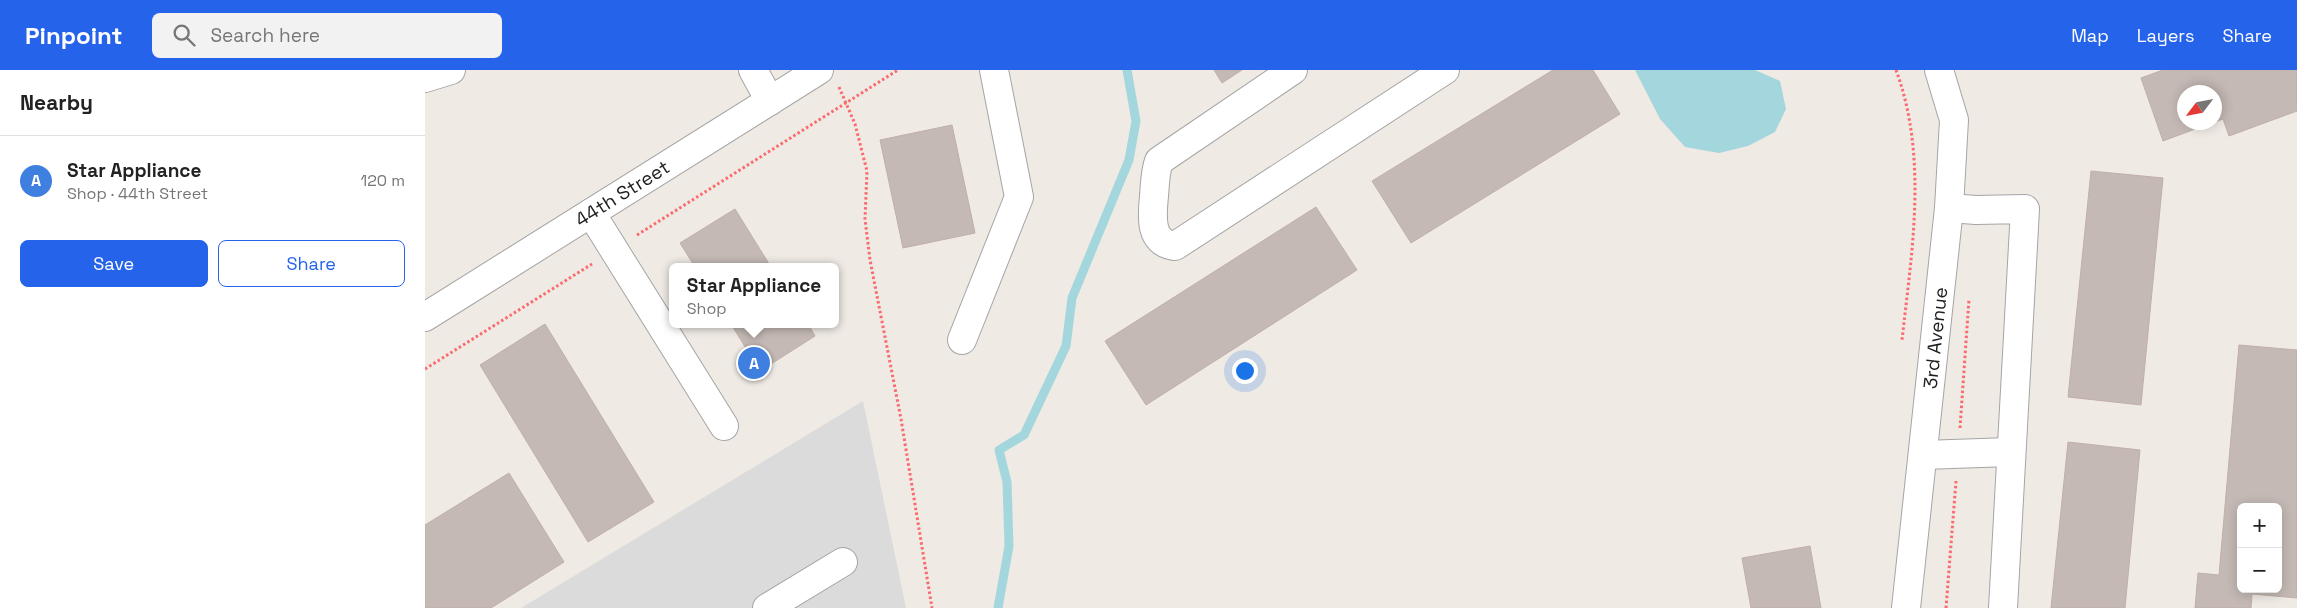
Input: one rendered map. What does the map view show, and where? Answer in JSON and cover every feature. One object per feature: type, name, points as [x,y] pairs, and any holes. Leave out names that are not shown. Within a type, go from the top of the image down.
[{"type":"street","points":[[425,78],[451,70]]},
{"type":"street","points":[[753,70],[770,101]]},
{"type":"street","points":[[961,340],[1019,198],[994,70]]},
{"type":"street","points":[[1293,70],[1159,161],[1155,173],[1152,216],[1155,232],[1164,243],[1175,246],[1445,70]]},
{"type":"street","name":"3rd Avenue","points":[[1906,608],[1949,208],[1954,120],[1939,70]]},
{"type":"street","name":"44th Street","points":[[425,317],[770,101],[828,76]]},
{"type":"street","points":[[1949,208],[2025,209],[2010,452],[2003,608]]},
{"type":"street","points":[[591,212],[724,426]]},
{"type":"street","points":[[1923,454],[2010,452]]},
{"type":"street","points":[[767,608],[843,562]]},
{"type":"path","points":[[425,369],[898,70]]},
{"type":"path","points":[[1896,70],[1901,82],[1915,155],[1914,236],[1902,340]]},
{"type":"path","points":[[828,76],[846,103],[855,124],[867,171],[865,219],[869,252],[901,419],[932,608]]},
{"type":"shaded area","points":[[863,401],[906,608],[521,608]]},
{"type":"water","points":[[1635,70],[1755,70],[1780,81],[1786,109],[1775,132],[1748,146],[1719,153],[1685,147],[1660,119]]},
{"type":"building","points":[[1214,70],[1242,70],[1222,83]]},
{"type":"building","points":[[1553,70],[1593,70],[1620,114],[1411,243],[1372,181]]},
{"type":"building","points":[[2163,70],[2297,70],[2297,111],[2229,136],[2222,119],[2222,85],[2177,85],[2177,130],[2193,130],[2163,141],[2141,78]]},
{"type":"building","points":[[952,125],[975,233],[903,248],[880,140]]},
{"type":"building","points":[[2091,171],[2163,178],[2141,405],[2068,397]]},
{"type":"building","points":[[1316,207],[1357,270],[1146,405],[1105,341]]},
{"type":"building","points":[[735,209],[769,263],[692,263],[680,243]]},
{"type":"building","points":[[545,324],[654,502],[588,542],[480,365]]},
{"type":"building","points":[[733,328],[810,328],[815,336],[760,371]]},
{"type":"building","points":[[2239,345],[2297,350],[2297,598],[2252,594],[2251,608],[2195,608],[2198,573],[2219,575]]},
{"type":"building","points":[[2068,442],[2140,450],[2125,608],[2051,608]]},
{"type":"building","points":[[509,473],[564,562],[491,608],[425,608],[425,525]]},
{"type":"building","points":[[1810,546],[1821,608],[1751,608],[1742,558]]},
{"type":"waterway","points":[[998,608],[1009,546],[1007,482],[999,450],[1024,435],[1066,346],[1072,298],[1129,160],[1136,121],[1127,70]]},
{"type":"place","name":"Star Appliance","points":[[754,363]]}]
